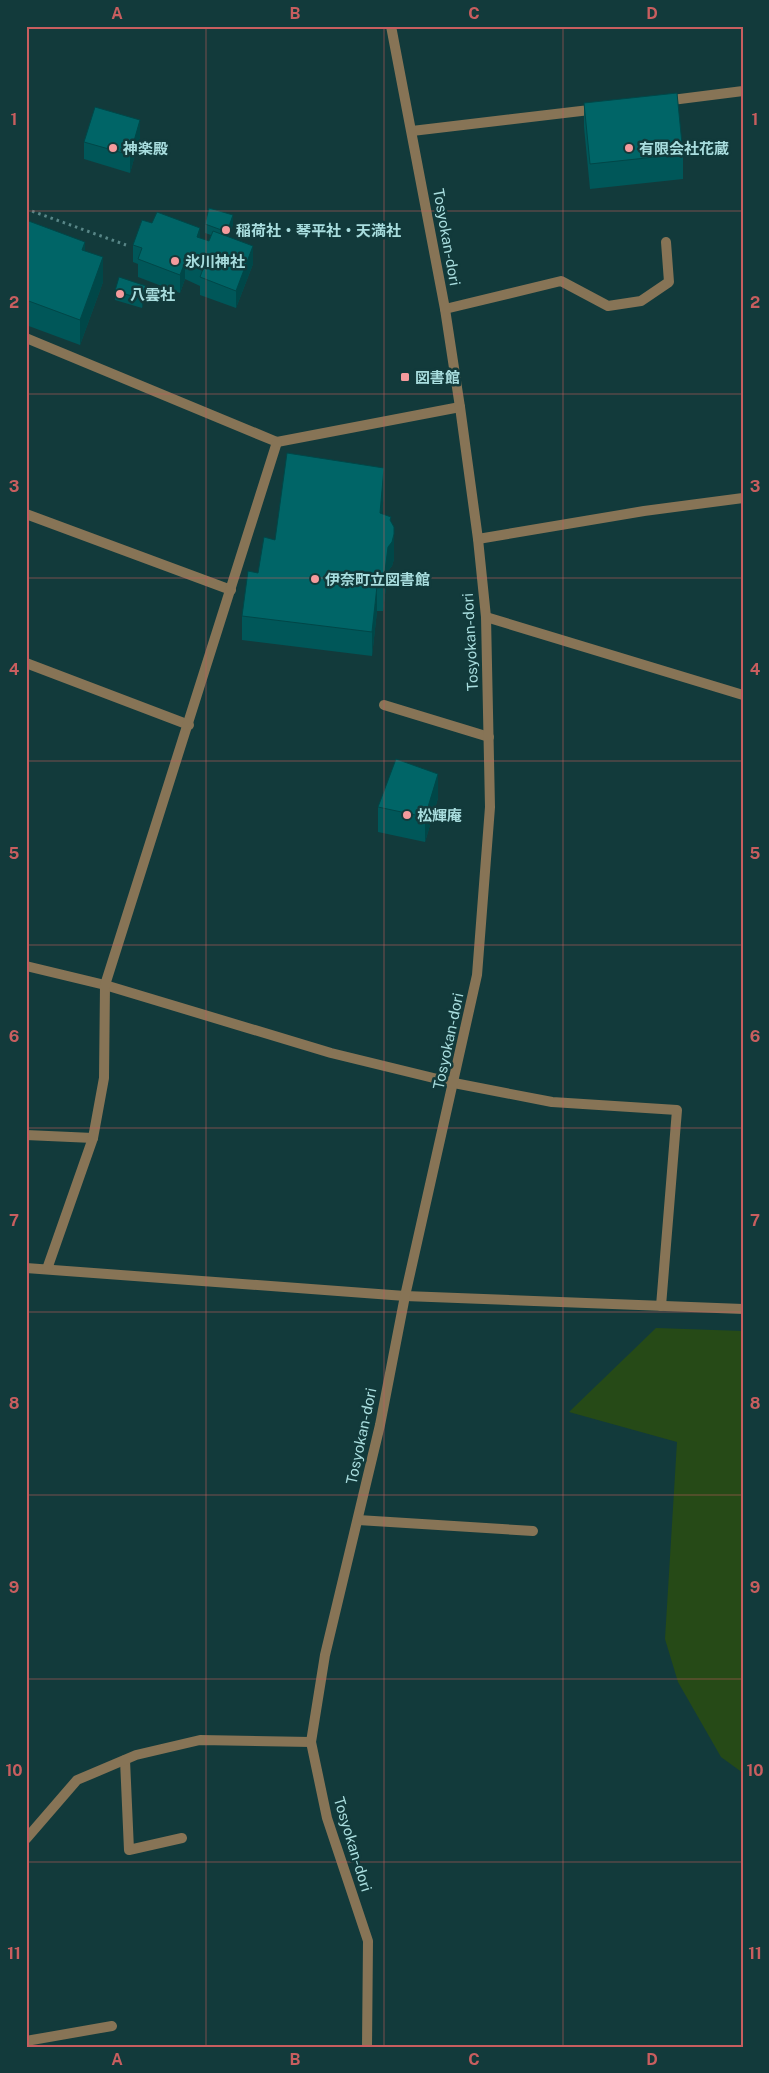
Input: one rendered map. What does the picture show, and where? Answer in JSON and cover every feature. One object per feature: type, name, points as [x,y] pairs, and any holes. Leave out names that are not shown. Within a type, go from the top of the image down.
[{"type":"street","name":"Tosyokan-dori","points":[[367,2047],[368,1942],[327,1818],[311,1742],[325,1655],[380,1425],[405,1296],[477,975],[490,808],[486,617],[478,540],[445,310],[391,26]]},
{"type":"street","points":[[655,102],[743,91]]},
{"type":"street","points":[[412,131],[607,108]]},
{"type":"street","points":[[445,310],[562,281],[608,306],[641,301],[669,282],[666,242]]},
{"type":"street","points":[[26,338],[277,442],[460,407]]},
{"type":"street","points":[[47,1268],[93,1138],[104,1078],[106,985],[277,442]]},
{"type":"street","points":[[478,540],[644,511],[743,498]]},
{"type":"street","points":[[26,514],[231,590]]},
{"type":"street","points":[[486,617],[743,695]]},
{"type":"street","points":[[26,663],[189,725]]},
{"type":"street","points":[[384,705],[489,737]]},
{"type":"street","points":[[26,966],[106,985],[331,1053],[454,1083],[552,1102],[677,1110],[661,1306]]},
{"type":"street","points":[[26,1135],[93,1138]]},
{"type":"street","points":[[26,1268],[47,1268],[405,1296],[743,1310]]},
{"type":"street","points":[[358,1520],[533,1531]]},
{"type":"street","points":[[26,1839],[77,1780],[136,1755],[200,1740],[311,1742]]},
{"type":"street","points":[[125,1760],[129,1850],[182,1838]]},
{"type":"street","points":[[26,2041],[112,2026]]},
{"type":"path","points":[[26,209],[126,245]]},
{"type":"green space","points":[[656,1328],[743,1331],[743,1773],[721,1757],[678,1682],[665,1639],[677,1442],[569,1412]]},
{"type":"building","points":[[677,93],[683,154],[590,164],[584,103]]},
{"type":"building","points":[[95,107],[140,120],[130,155],[84,142]]},
{"type":"building","points":[[209,208],[233,215],[227,232],[205,224]]},
{"type":"building","points":[[157,212],[200,228],[197,237],[209,241],[213,231],[253,246],[236,291],[200,277],[203,269],[185,262],[180,275],[138,259],[142,248],[133,245],[142,220],[152,223]]},
{"type":"building","points":[[26,220],[85,242],[82,250],[103,257],[80,320],[26,300]]},
{"type":"building","points":[[119,277],[146,286],[142,299],[115,291]]},
{"type":"building","points":[[287,453],[384,468],[380,513],[391,517],[390,520],[394,527],[394,534],[392,542],[388,547],[383,587],[377,586],[372,632],[242,616],[248,571],[258,573],[264,537],[275,540]]},
{"type":"building","points":[[396,759],[438,774],[425,817],[378,807]]},
{"type":"place","name":"神楽殿","points":[[113,148]]},
{"type":"place","name":"有限会社花蔵","points":[[629,148]]},
{"type":"place","name":"稲荷社・琴平社・天満社","points":[[226,230]]},
{"type":"place","name":"氷川神社","points":[[175,261]]},
{"type":"place","name":"八雲社","points":[[120,294]]},
{"type":"place","name":"図書館","points":[[405,377]]},
{"type":"place","name":"伊奈町立図書館","points":[[315,579]]},
{"type":"place","name":"松輝庵","points":[[407,815]]}]
